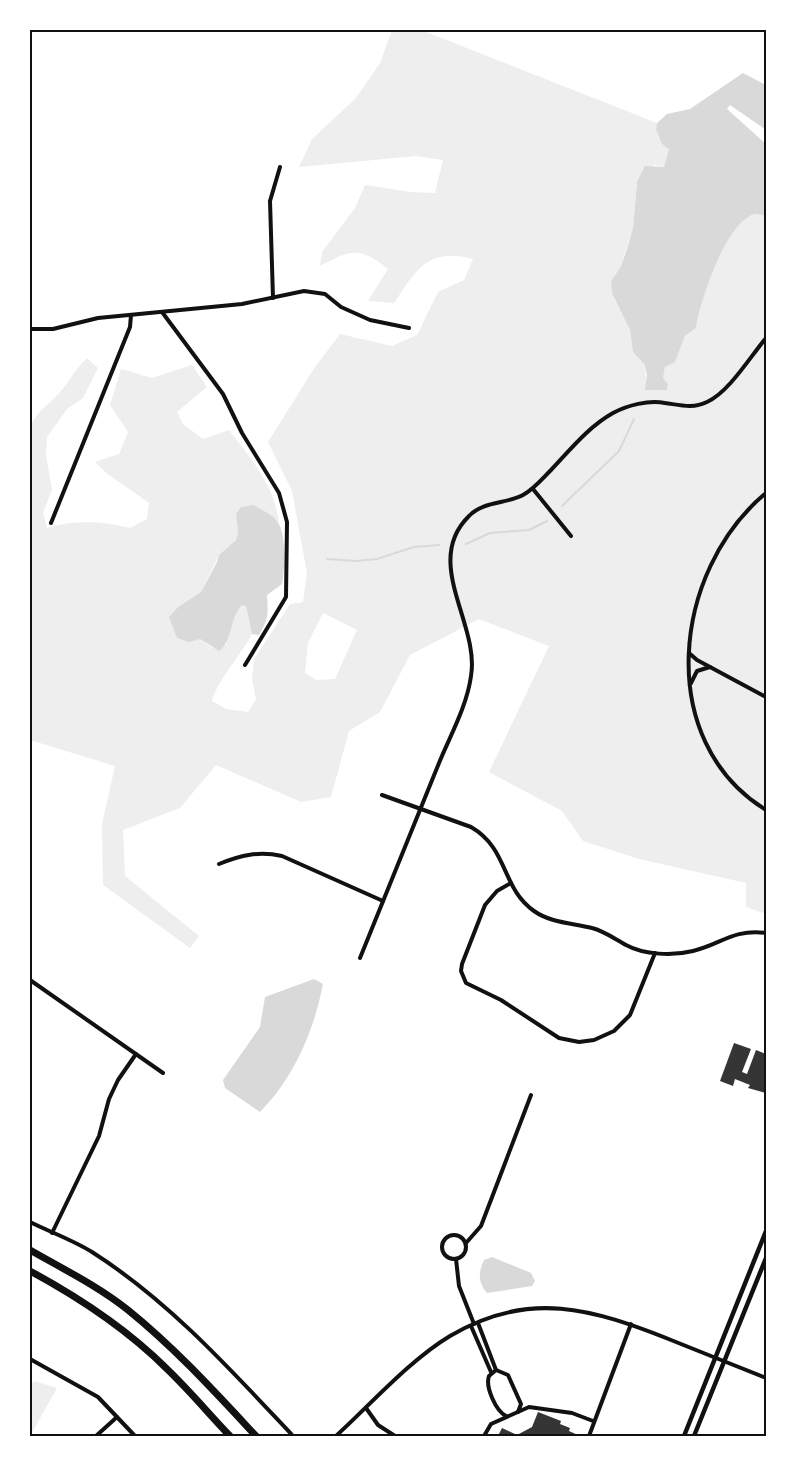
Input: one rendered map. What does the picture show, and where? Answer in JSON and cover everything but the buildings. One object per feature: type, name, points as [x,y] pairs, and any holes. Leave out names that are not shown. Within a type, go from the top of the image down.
[{"type":"highway","points":[[30,1250],[85,1281],[126,1309],[195,1371],[256,1436]]},
{"type":"highway","points":[[30,1271],[97,1311],[133,1338],[168,1369],[230,1436]]},
{"type":"street","points":[[273,298],[270,201],[280,167]]},
{"type":"street","points":[[30,329],[53,329],[98,318],[242,304],[304,291],[325,294],[354,314],[370,320],[409,328]]},
{"type":"street","points":[[162,312],[223,394],[242,432],[279,493],[287,522],[286,597],[244,665]]},
{"type":"street","points":[[51,523],[130,327],[131,315]]},
{"type":"street","points":[[360,958],[472,677],[472,657],[451,571],[454,540],[460,526],[470,514],[484,506],[522,496],[533,489],[586,433],[622,408],[644,403],[664,402],[686,407],[706,403],[723,391],[766,338]]},
{"type":"street","points":[[533,489],[571,536]]},
{"type":"street","points":[[766,494],[742,517],[713,560],[695,608],[689,653],[690,684],[700,730],[708,752],[733,786],[766,810]]},
{"type":"street","points":[[689,653],[710,667],[766,697]]},
{"type":"street","points":[[690,684],[697,671],[710,667]]},
{"type":"street","points":[[382,795],[482,834],[500,854],[511,883],[525,904],[537,914],[553,920],[592,928],[627,946],[655,953],[693,951],[743,932],[766,933]]},
{"type":"street","points":[[219,864],[249,854],[267,853],[282,856],[382,901]]},
{"type":"street","points":[[511,883],[497,891],[485,905],[462,964],[461,972],[466,983],[500,1000],[553,1035],[580,1042],[605,1037],[614,1031],[630,1015],[655,953]]},
{"type":"street","points":[[30,980],[163,1073]]},
{"type":"street","points":[[52,1233],[99,1136],[109,1099],[118,1080],[136,1054]]},
{"type":"street","points":[[456,1259],[466,1251],[466,1243],[481,1226],[531,1094]]},
{"type":"street","points":[[30,1222],[90,1251],[151,1294],[203,1342],[293,1436]]},
{"type":"street","points":[[684,1436],[766,1231]]},
{"type":"street","points":[[456,1259],[445,1254],[442,1248],[444,1240],[449,1235],[457,1234],[466,1243]]},
{"type":"street","points":[[694,1436],[766,1258]]},
{"type":"street","points":[[456,1259],[459,1286],[491,1372],[488,1386],[499,1411],[508,1417]]},
{"type":"street","points":[[336,1436],[431,1349],[474,1324],[516,1311],[558,1308],[602,1314],[766,1378]]},
{"type":"street","points":[[474,1324],[496,1370],[508,1375],[521,1404],[518,1412]]},
{"type":"street","points":[[589,1436],[593,1421],[631,1324]]},
{"type":"street","points":[[30,1359],[98,1397],[135,1436]]},
{"type":"street","points":[[491,1372],[496,1370]]},
{"type":"street","points":[[484,1436],[491,1424],[529,1407],[537,1406],[553,1411],[572,1413],[593,1421]]},
{"type":"street","points":[[366,1408],[378,1425],[395,1436]]},
{"type":"street","points":[[96,1436],[117,1417]]},
{"type":"shaded area","points":[[392,30],[421,30],[657,123],[656,129],[669,149],[664,167],[654,165],[637,182],[633,228],[620,268],[611,281],[612,293],[630,330],[633,352],[644,364],[647,384],[667,390],[668,384],[663,378],[665,367],[675,361],[685,336],[696,328],[709,282],[725,246],[734,231],[744,220],[755,214],[766,216],[766,914],[746,907],[746,883],[639,859],[583,841],[562,811],[489,772],[549,646],[479,619],[410,655],[380,712],[349,731],[331,797],[301,802],[216,765],[180,808],[123,830],[125,876],[199,936],[190,948],[103,885],[102,824],[115,766],[30,740],[30,428],[40,412],[67,384],[87,358],[98,368],[83,398],[67,409],[47,437],[46,455],[52,490],[43,513],[47,528],[57,525],[89,522],[130,528],[147,519],[149,503],[105,472],[95,462],[119,454],[128,432],[110,405],[121,369],[152,378],[192,365],[207,387],[177,412],[183,424],[203,439],[229,430],[254,462],[267,484],[279,523],[270,515],[236,514],[238,533],[236,540],[219,555],[201,592],[178,607],[169,617],[194,639],[200,639],[212,648],[226,645],[233,617],[242,604],[246,606],[252,634],[219,685],[212,701],[226,709],[248,712],[256,699],[252,679],[254,659],[290,604],[303,602],[307,573],[292,491],[268,442],[315,367],[340,334],[392,346],[417,335],[438,292],[464,280],[473,259],[445,256],[425,264],[417,271],[394,303],[368,301],[388,269],[370,257],[355,253],[347,254],[320,266],[322,252],[355,208],[365,185],[411,192],[435,193],[443,160],[416,156],[299,167],[312,139],[356,98],[380,63]],"holes":[[[323,613],[357,630],[335,679],[316,680],[305,673],[308,643]]]},
{"type":"shaded area","points":[[743,73],[766,85],[766,130],[730,105],[727,109],[766,144],[766,216],[755,214],[744,220],[734,231],[725,246],[709,282],[696,328],[685,336],[675,362],[665,367],[663,378],[668,384],[667,390],[645,390],[647,375],[644,364],[633,352],[630,330],[612,293],[611,281],[620,268],[633,228],[637,182],[645,166],[664,167],[669,149],[662,144],[656,129],[657,123],[667,114],[690,109]]},
{"type":"shaded area","points":[[253,505],[277,521],[284,545],[282,584],[267,595],[268,607],[265,625],[259,635],[252,634],[246,606],[242,605],[235,616],[227,641],[219,651],[200,639],[189,642],[177,638],[169,617],[178,607],[201,592],[219,555],[236,540],[238,533],[236,514],[241,507]]},
{"type":"shaded area","points":[[314,979],[323,984],[308,1036],[293,1069],[272,1099],[260,1112],[225,1088],[223,1080],[260,1027],[265,997]]},
{"type":"shaded area","points":[[492,1257],[531,1273],[535,1281],[532,1286],[487,1293],[482,1285],[480,1273],[484,1260]]},
{"type":"shaded area","points":[[34,1381],[57,1388],[30,1436],[30,1386]]},
{"type":"waterway","points":[[562,506],[619,451],[634,419]]},
{"type":"waterway","points":[[466,544],[490,533],[529,530],[547,521]]},
{"type":"waterway","points":[[327,559],[356,561],[377,559],[414,547],[439,545]]}]
